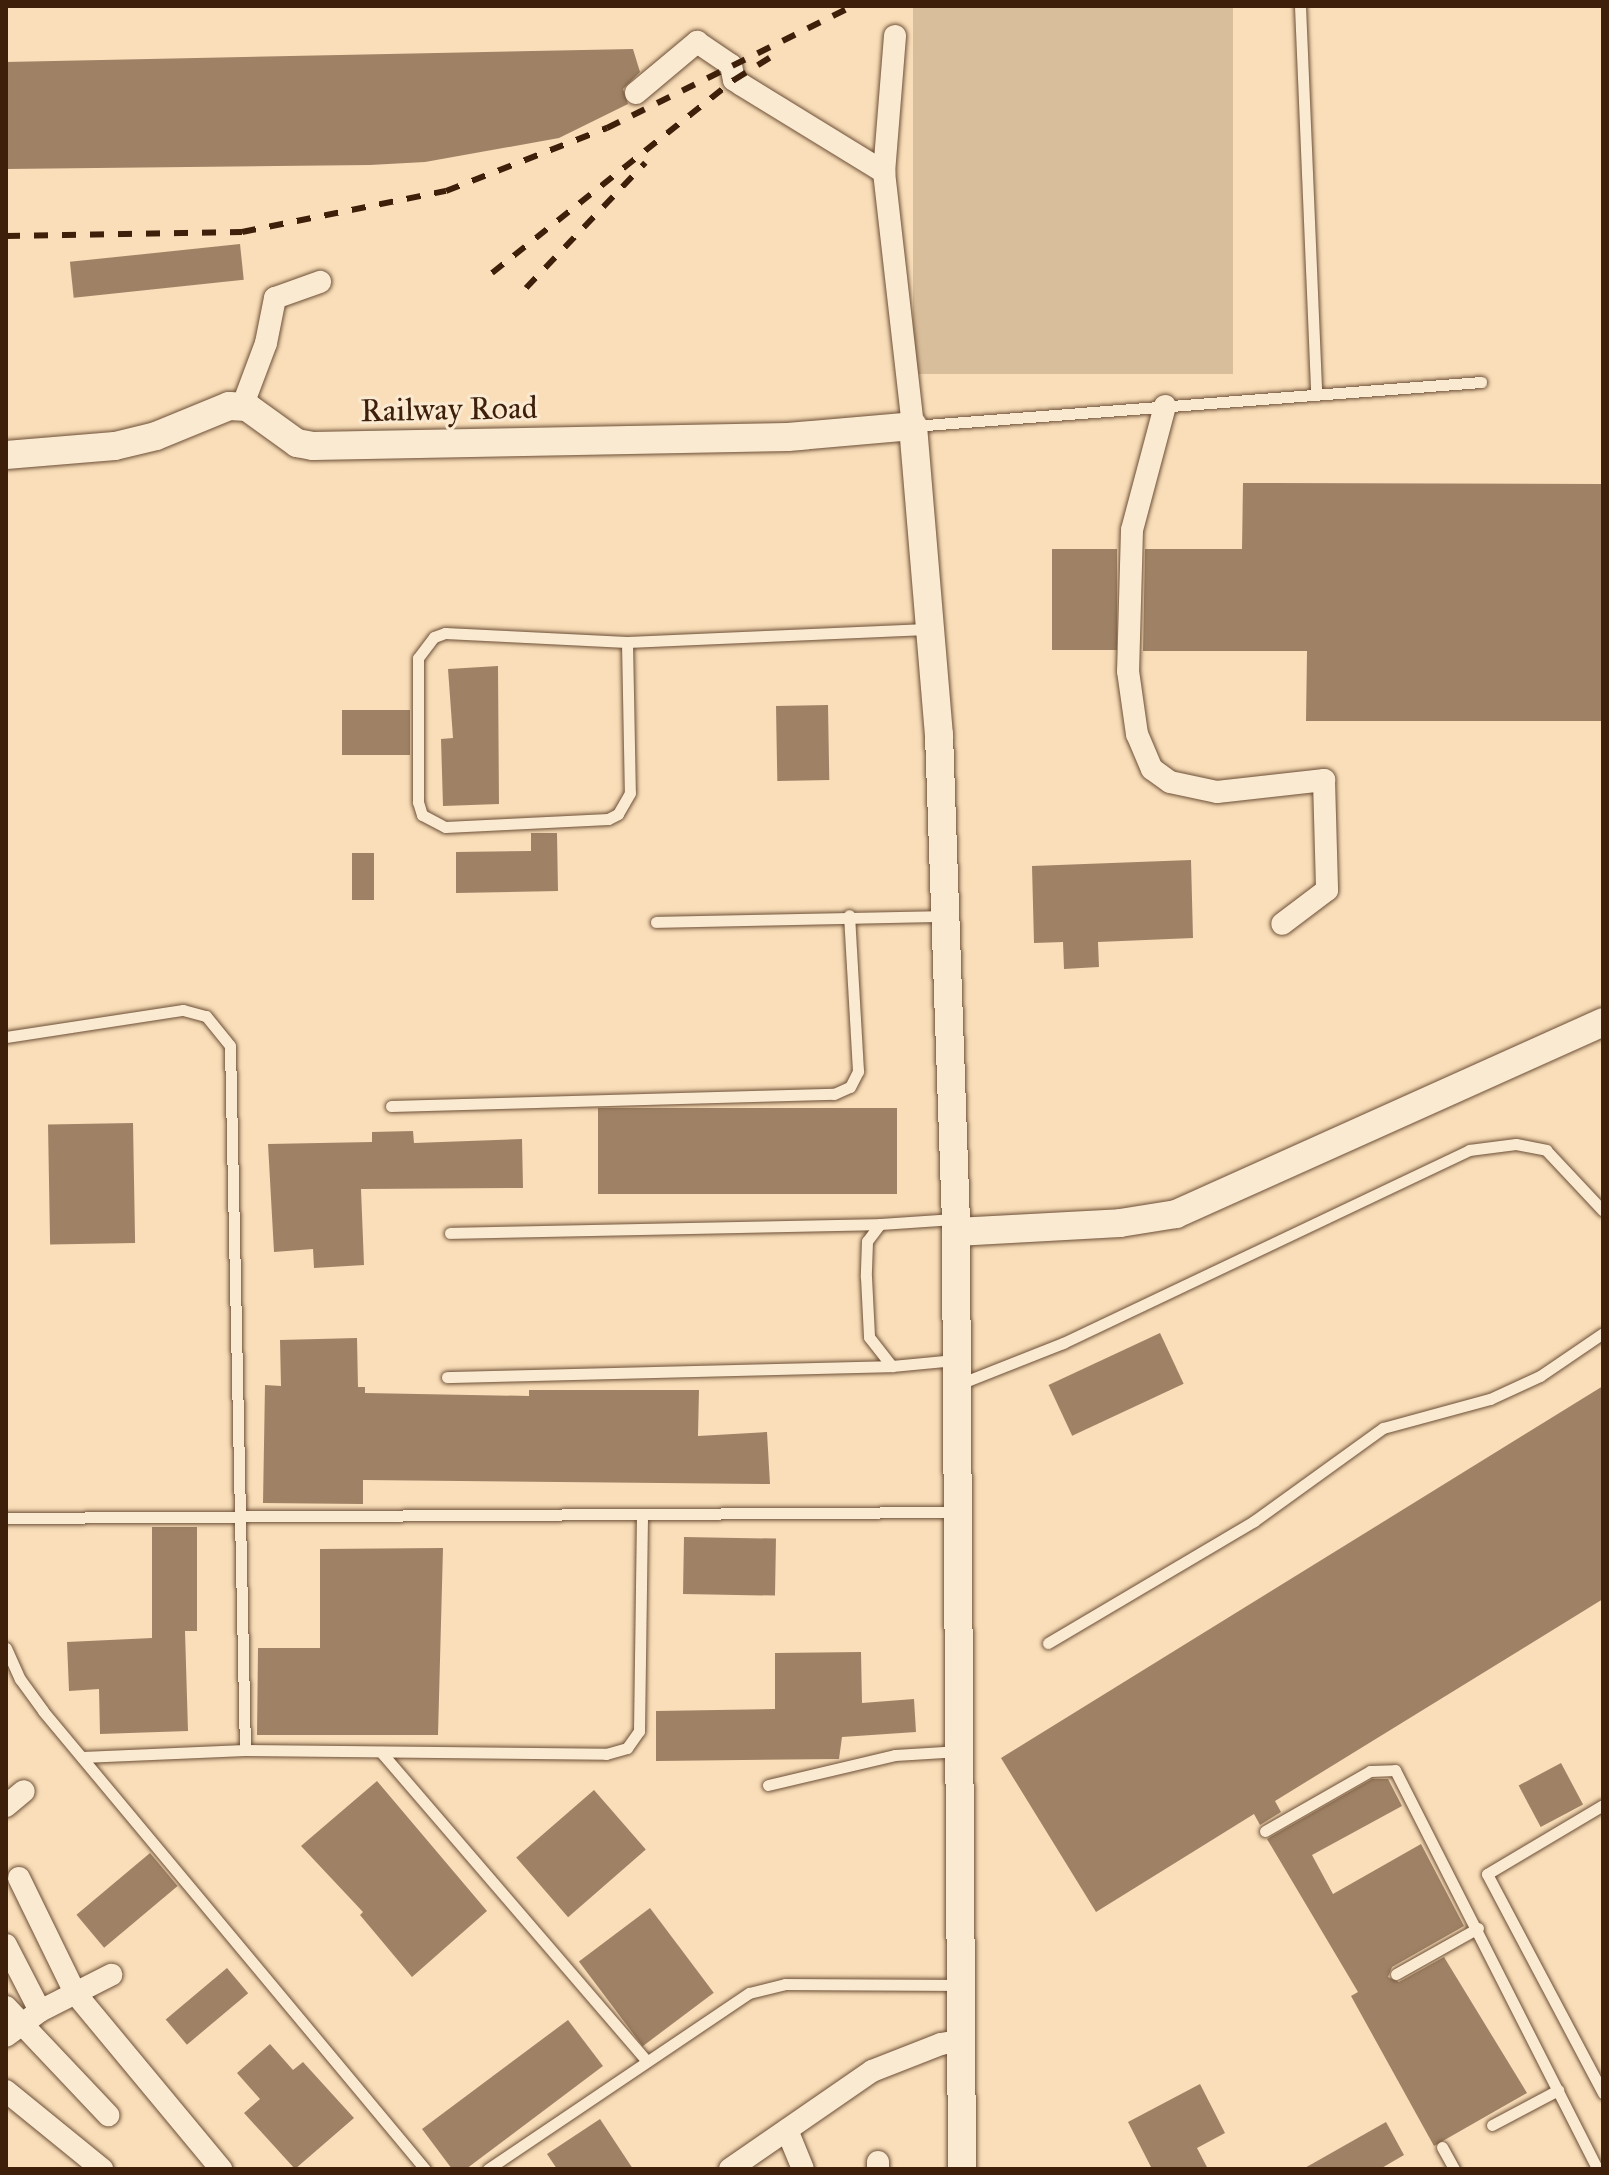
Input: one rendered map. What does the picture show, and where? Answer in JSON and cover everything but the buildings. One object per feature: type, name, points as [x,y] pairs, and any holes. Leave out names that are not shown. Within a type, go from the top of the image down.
[{"type":"street","points":[[895,36],[884,172],[925,540],[927,629],[939,735],[956,1226],[956,1512],[964,2040],[962,2169]]},
{"type":"street","points":[[636,93],[697,42],[731,65],[734,80],[884,172]]},
{"type":"street","points":[[6,455],[115,446],[156,436],[229,406],[242,407],[266,343],[275,298],[320,282]]},
{"type":"street","points":[[1165,406],[1132,530],[1128,671],[1137,734],[1152,769],[1170,782],[1217,792],[1324,780],[1327,890],[1282,924]]},
{"type":"street","name":"Railway Road","points":[[242,407],[297,443],[313,446],[788,437],[913,426]]},
{"type":"street","points":[[956,1226],[1120,1223],[1176,1214],[1603,1022]]},
{"type":"street","points":[[6,1806],[24,1791]]},
{"type":"street","points":[[19,1878],[75,1993],[221,2169]]},
{"type":"street","points":[[6,1945],[18,2019],[108,2115]]},
{"type":"street","points":[[18,2019],[111,1975]]},
{"type":"street","points":[[730,2169],[897,2059],[964,2040]]},
{"type":"street","points":[[6,2091],[102,2169]]},
{"type":"street","points":[[787,2130],[803,2169]]},
{"type":"lane","points":[[1300,6],[1316,394]]},
{"type":"lane","points":[[913,426],[1481,382]]},
{"type":"lane","points":[[627,642],[630,793],[618,814],[608,819],[445,827],[422,815],[418,802],[418,658],[434,637],[445,633],[627,642],[927,629]]},
{"type":"lane","points":[[391,1106],[834,1094],[850,1087],[858,1071],[849,915]]},
{"type":"lane","points":[[656,922],[849,915],[943,916]]},
{"type":"lane","points":[[6,1037],[183,1010],[206,1016],[230,1046],[245,1750]]},
{"type":"lane","points":[[447,1377],[892,1366],[955,1372],[1063,1343],[1469,1150],[1516,1144],[1546,1150],[1603,1211]]},
{"type":"lane","points":[[450,1233],[880,1224],[956,1226]]},
{"type":"lane","points":[[880,1224],[867,1241],[867,1325],[869,1337],[892,1366]]},
{"type":"lane","points":[[1048,1643],[1254,1521],[1383,1428],[1490,1399],[1540,1376],[1603,1333]]},
{"type":"lane","points":[[6,1518],[956,1512]]},
{"type":"lane","points":[[82,1757],[245,1750],[606,1754],[627,1748],[639,1731],[642,1515]]},
{"type":"lane","points":[[6,1648],[20,1679],[82,1757],[425,2169]]},
{"type":"lane","points":[[768,1785],[895,1755],[960,1751]]},
{"type":"lane","points":[[381,1752],[645,2059]]},
{"type":"lane","points":[[1265,1831],[1370,1771],[1395,1770],[1478,1928],[1597,2169]]},
{"type":"lane","points":[[1603,1805],[1487,1874],[1603,2093]]},
{"type":"lane","points":[[1396,1974],[1478,1928]]},
{"type":"lane","points":[[488,2169],[645,2059],[749,1993],[785,1984],[963,1985]]},
{"type":"lane","points":[[1492,2125],[1558,2090]]},
{"type":"lane","points":[[1442,2147],[1454,2169]]},
{"type":"shaded area","points":[[913,6],[1233,6],[1233,374],[913,374]]},
{"type":"railway","points":[[6,236],[242,232],[446,191],[607,128],[853,6]]},
{"type":"railway","points":[[492,273],[734,80],[774,55]]},
{"type":"railway","points":[[526,288],[645,163]]}]
